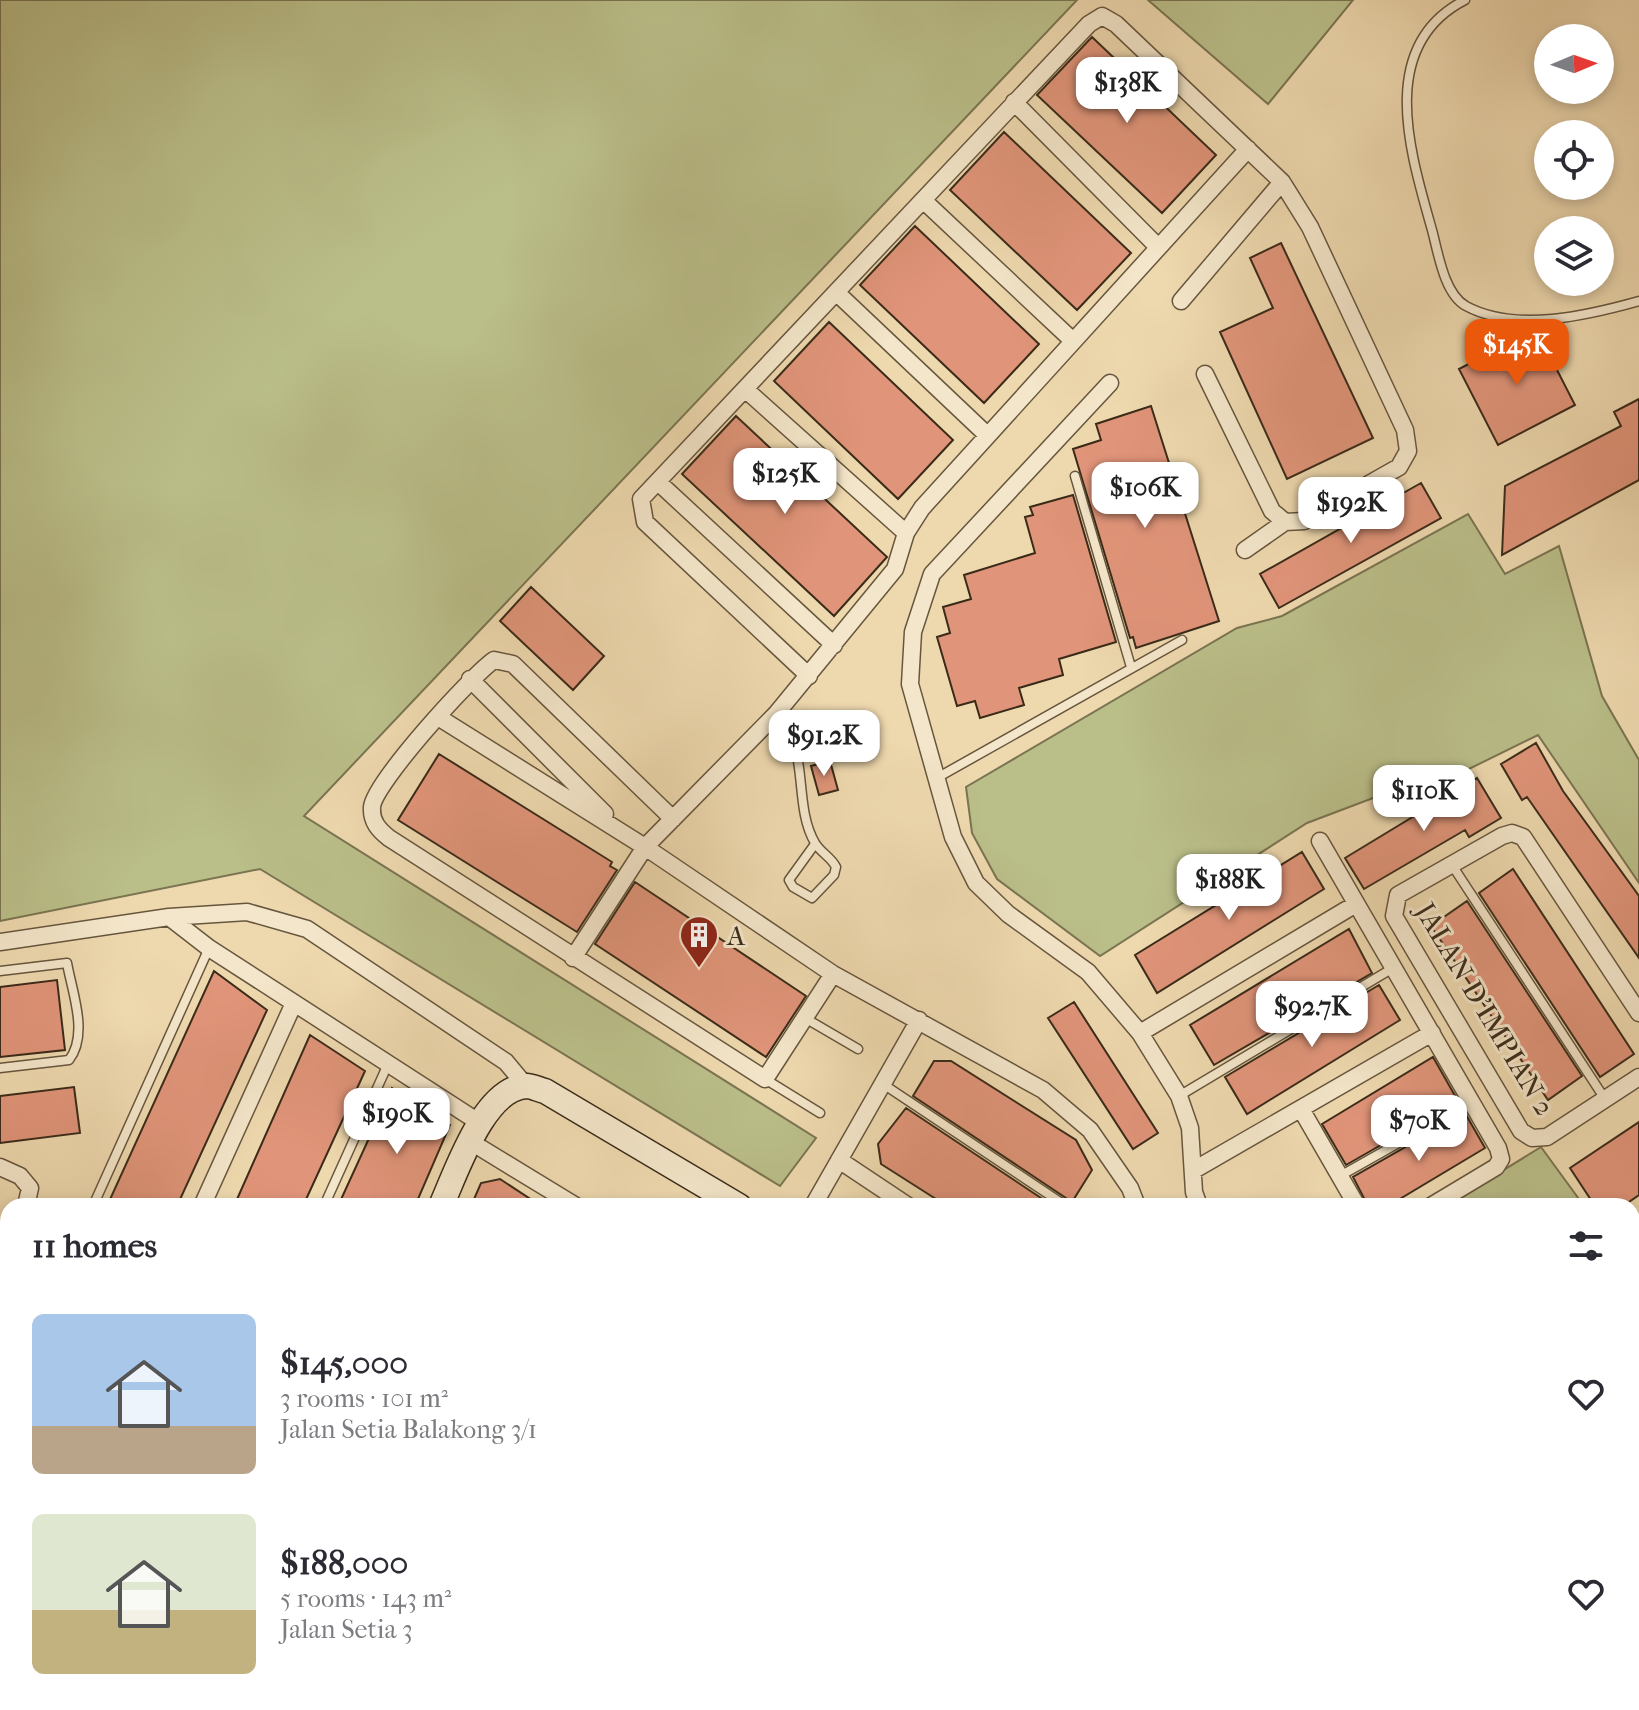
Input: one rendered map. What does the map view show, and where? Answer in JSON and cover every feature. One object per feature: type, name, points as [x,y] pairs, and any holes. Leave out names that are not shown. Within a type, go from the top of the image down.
[{"type":"street","points":[[809,676],[645,522],[641,499],[1014,102],[1089,24],[1102,16],[1116,24],[1282,182],[1316,240],[1405,430],[1408,451],[1399,467],[1304,521],[1285,522],[1245,550]]},
{"type":"street","points":[[1014,102],[1158,247]]},
{"type":"street","points":[[573,958],[645,847],[776,714],[895,569],[906,533],[922,508],[1248,149]]},
{"type":"street","points":[[1181,301],[1282,182]]},
{"type":"street","points":[[923,200],[1073,341]]},
{"type":"street","points":[[837,293],[987,435]]},
{"type":"street","points":[[1205,374],[1272,511],[1285,522]]},
{"type":"street","points":[[1110,383],[932,574],[913,632],[910,684],[953,837],[976,883],[1008,914],[1088,972],[1140,1033],[1179,1096],[1190,1128],[1198,1198]]},
{"type":"street","points":[[745,389],[906,533]]},
{"type":"street","points":[[658,482],[834,645]]},
{"type":"street","points":[[673,819],[513,664],[494,660],[470,679],[376,793],[372,810],[376,828],[573,958],[765,1079],[833,974]]},
{"type":"street","points":[[470,679],[625,834]]},
{"type":"street","points":[[438,717],[645,847],[833,974],[1043,1090],[1070,1109],[1090,1130],[1134,1198]]},
{"type":"street","name":"JALAN D'IMPIAN 2","points":[[1639,1013],[1523,837],[1512,833],[1502,836],[1398,895],[1394,916],[1521,1131],[1532,1138],[1547,1137],[1639,1077]]},
{"type":"street","points":[[1320,841],[1471,1101],[1501,1159],[1496,1167],[1444,1198]]},
{"type":"street","points":[[1140,1033],[1356,904]]},
{"type":"street","points":[[0,942],[169,917],[247,912],[307,929],[506,1062],[526,1086]]},
{"type":"street","points":[[169,917],[209,948],[388,1064],[565,1198]]},
{"type":"street","points":[[206,1198],[294,1003]]},
{"type":"street","points":[[818,1198],[919,1020]]},
{"type":"street","points":[[1194,1170],[1432,1033]]},
{"type":"street","points":[[445,1198],[475,1132],[504,1093],[526,1086],[545,1091],[726,1198]]},
{"type":"street","points":[[1301,1109],[1352,1198]]},
{"type":"street","points":[[839,1160],[896,1198]]},
{"type":"street","points":[[0,1167],[20,1176],[30,1188],[28,1198]]},
{"type":"lane","points":[[1465,0],[1431,28],[1412,59],[1405,93],[1409,147],[1444,275],[1464,305],[1494,315],[1559,319],[1639,301]]},
{"type":"lane","points":[[1075,476],[1131,667]]},
{"type":"lane","points":[[935,779],[1182,640]]},
{"type":"lane","points":[[776,714],[788,725],[794,741],[801,794],[815,844],[836,867],[834,875],[812,898],[793,887],[789,880],[815,844]]},
{"type":"lane","points":[[1451,864],[1605,1099]]},
{"type":"lane","points":[[97,1198],[209,948]]},
{"type":"lane","points":[[0,971],[67,963],[79,1034],[77,1049],[69,1060],[0,1068]]},
{"type":"lane","points":[[1179,1096],[1394,967]]},
{"type":"lane","points":[[805,1018],[858,1049]]},
{"type":"lane","points":[[328,1198],[388,1064]]},
{"type":"lane","points":[[765,1079],[820,1113]]},
{"type":"lane","points":[[883,1084],[1054,1198]]},
{"type":"lane","points":[[1340,1177],[1471,1101]]},
{"type":"green space","points":[[0,0],[1077,0],[304,816],[816,1138],[780,1186],[260,869],[0,921]]},
{"type":"green space","points":[[1148,0],[1353,0],[1268,104]]},
{"type":"green space","points":[[1468,514],[1505,574],[1559,546],[1602,696],[1639,760],[1639,883],[1538,735],[1418,794],[1381,795],[1307,823],[1100,956],[997,879],[972,833],[966,787],[1237,628],[1282,616]]},
{"type":"green space","points":[[1541,1147],[1578,1198],[1458,1198]]},
{"type":"building","points":[[1092,37],[1216,155],[1162,213],[1037,95]]},
{"type":"building","points":[[1004,132],[1131,253],[1077,310],[950,190]]},
{"type":"building","points":[[915,226],[1039,344],[984,403],[860,285]]},
{"type":"building","points":[[1281,243],[1373,438],[1287,479],[1220,332],[1273,308],[1250,258]]},
{"type":"building","points":[[829,322],[953,440],[898,499],[774,381]]},
{"type":"building","points":[[1536,329],[1575,405],[1498,445],[1459,369]]},
{"type":"building","points":[[1639,399],[1639,480],[1502,555],[1505,486],[1621,426],[1614,412]]},
{"type":"building","points":[[1151,406],[1219,621],[1136,648],[1133,637],[1130,638],[1073,449],[1101,440],[1096,424]]},
{"type":"building","points":[[736,416],[887,557],[834,616],[682,474]]},
{"type":"building","points":[[1421,483],[1441,518],[1279,608],[1260,574]]},
{"type":"building","points":[[1073,495],[1116,642],[1059,659],[1063,675],[1019,688],[1024,705],[980,718],[975,701],[957,706],[937,637],[950,633],[943,607],[971,599],[964,575],[1035,553],[1025,517],[1033,515],[1030,507]]},
{"type":"building","points":[[531,587],[604,656],[573,690],[500,621]]},
{"type":"building","points":[[1536,743],[1563,791],[1639,896],[1639,958],[1527,797],[1522,800],[1501,764]]},
{"type":"building","points":[[439,754],[612,862],[610,866],[617,870],[577,932],[398,820]]},
{"type":"building","points":[[830,761],[838,790],[819,795],[811,766]]},
{"type":"building","points":[[1477,778],[1501,818],[1469,837],[1465,830],[1364,889],[1345,858]]},
{"type":"building","points":[[1302,852],[1324,889],[1157,993],[1135,955]]},
{"type":"building","points":[[1513,869],[1634,1054],[1600,1077],[1479,893]]},
{"type":"building","name":"A","points":[[635,882],[806,996],[766,1057],[595,944]]},
{"type":"building","points":[[1467,901],[1582,1076],[1548,1100],[1431,926]]},
{"type":"building","points":[[1349,929],[1372,973],[1214,1065],[1190,1025]]},
{"type":"building","points":[[214,971],[267,1010],[181,1198],[111,1198]]},
{"type":"building","points":[[57,980],[65,1050],[0,1057],[0,987]]},
{"type":"building","points":[[1379,985],[1400,1020],[1247,1114],[1225,1077]]},
{"type":"building","points":[[1074,1002],[1158,1133],[1133,1149],[1048,1018]]},
{"type":"building","points":[[310,1035],[365,1071],[307,1198],[238,1198]]},
{"type":"building","points":[[1433,1057],[1458,1101],[1346,1165],[1322,1124]]},
{"type":"building","points":[[934,1061],[951,1061],[1076,1140],[1092,1170],[1074,1198],[1066,1198],[913,1096]]},
{"type":"building","points":[[74,1087],[80,1133],[0,1143],[0,1096]]},
{"type":"building","points":[[392,1088],[450,1125],[418,1198],[342,1198]]},
{"type":"building","points":[[906,1108],[1041,1198],[934,1198],[881,1164],[878,1144]]},
{"type":"building","points":[[1465,1113],[1485,1148],[1401,1198],[1364,1198],[1353,1177]]},
{"type":"building","points":[[1639,1122],[1639,1195],[1635,1198],[1590,1198],[1570,1168]]},
{"type":"building","points":[[500,1179],[529,1198],[474,1198],[481,1183]]},
{"type":"place","name":"A","points":[[699,969]]}]
